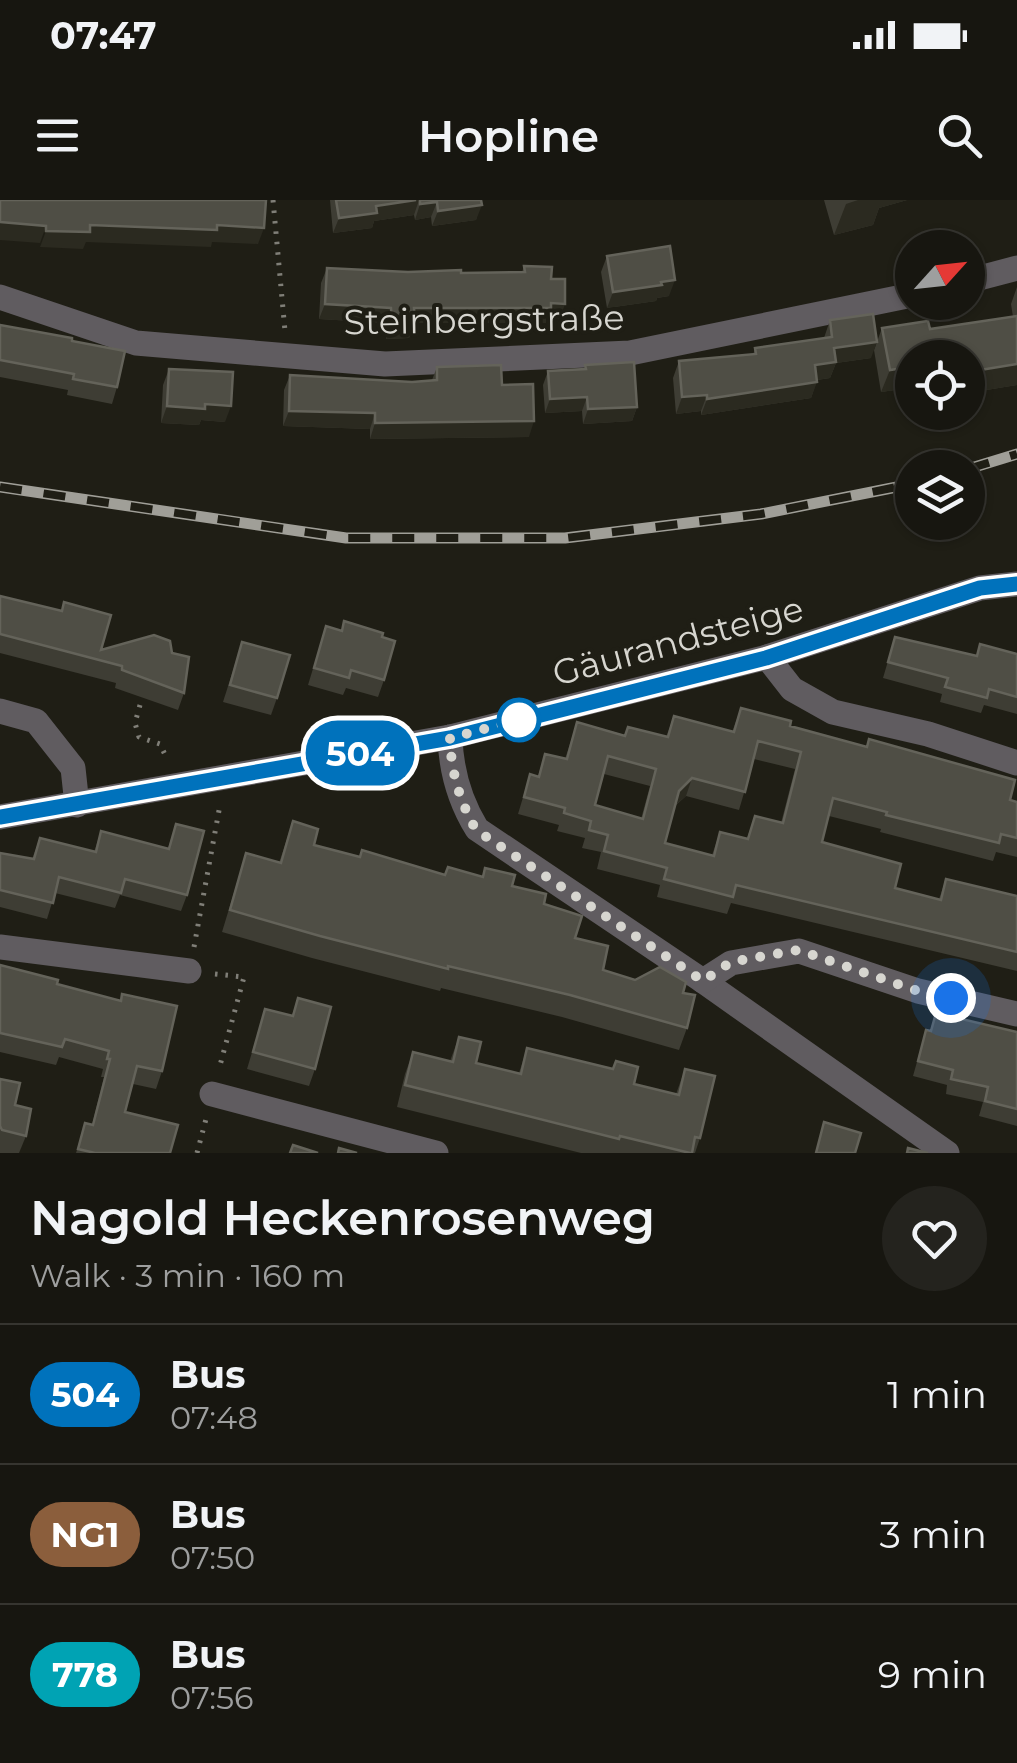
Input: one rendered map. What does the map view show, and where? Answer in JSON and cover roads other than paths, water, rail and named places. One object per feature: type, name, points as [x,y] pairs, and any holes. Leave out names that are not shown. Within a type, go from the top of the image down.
[{"type":"street","points":[[985,277],[1017,268]]},
{"type":"street","name":"Steinbergstraße","points":[[0,297],[136,344],[385,364],[630,354],[895,299]]},
{"type":"street","name":"Gäurandsteige","points":[[0,817],[450,738],[766,658],[980,588],[1017,584]]},
{"type":"street","points":[[766,658],[792,689],[833,712],[928,734],[1017,763]]},
{"type":"street","points":[[0,711],[36,722],[73,768],[77,805]]},
{"type":"street","points":[[450,738],[450,766],[476,830],[703,981],[947,1153]]},
{"type":"street","points":[[0,947],[189,970]]},
{"type":"street","points":[[703,981],[731,962],[798,950],[918,991],[1017,1014]]},
{"type":"street","points":[[212,1094],[436,1153]]},
{"type":"railway","points":[[985,464],[1017,454]]},
{"type":"railway","points":[[0,487],[346,538],[565,538],[761,514],[895,487]]}]
